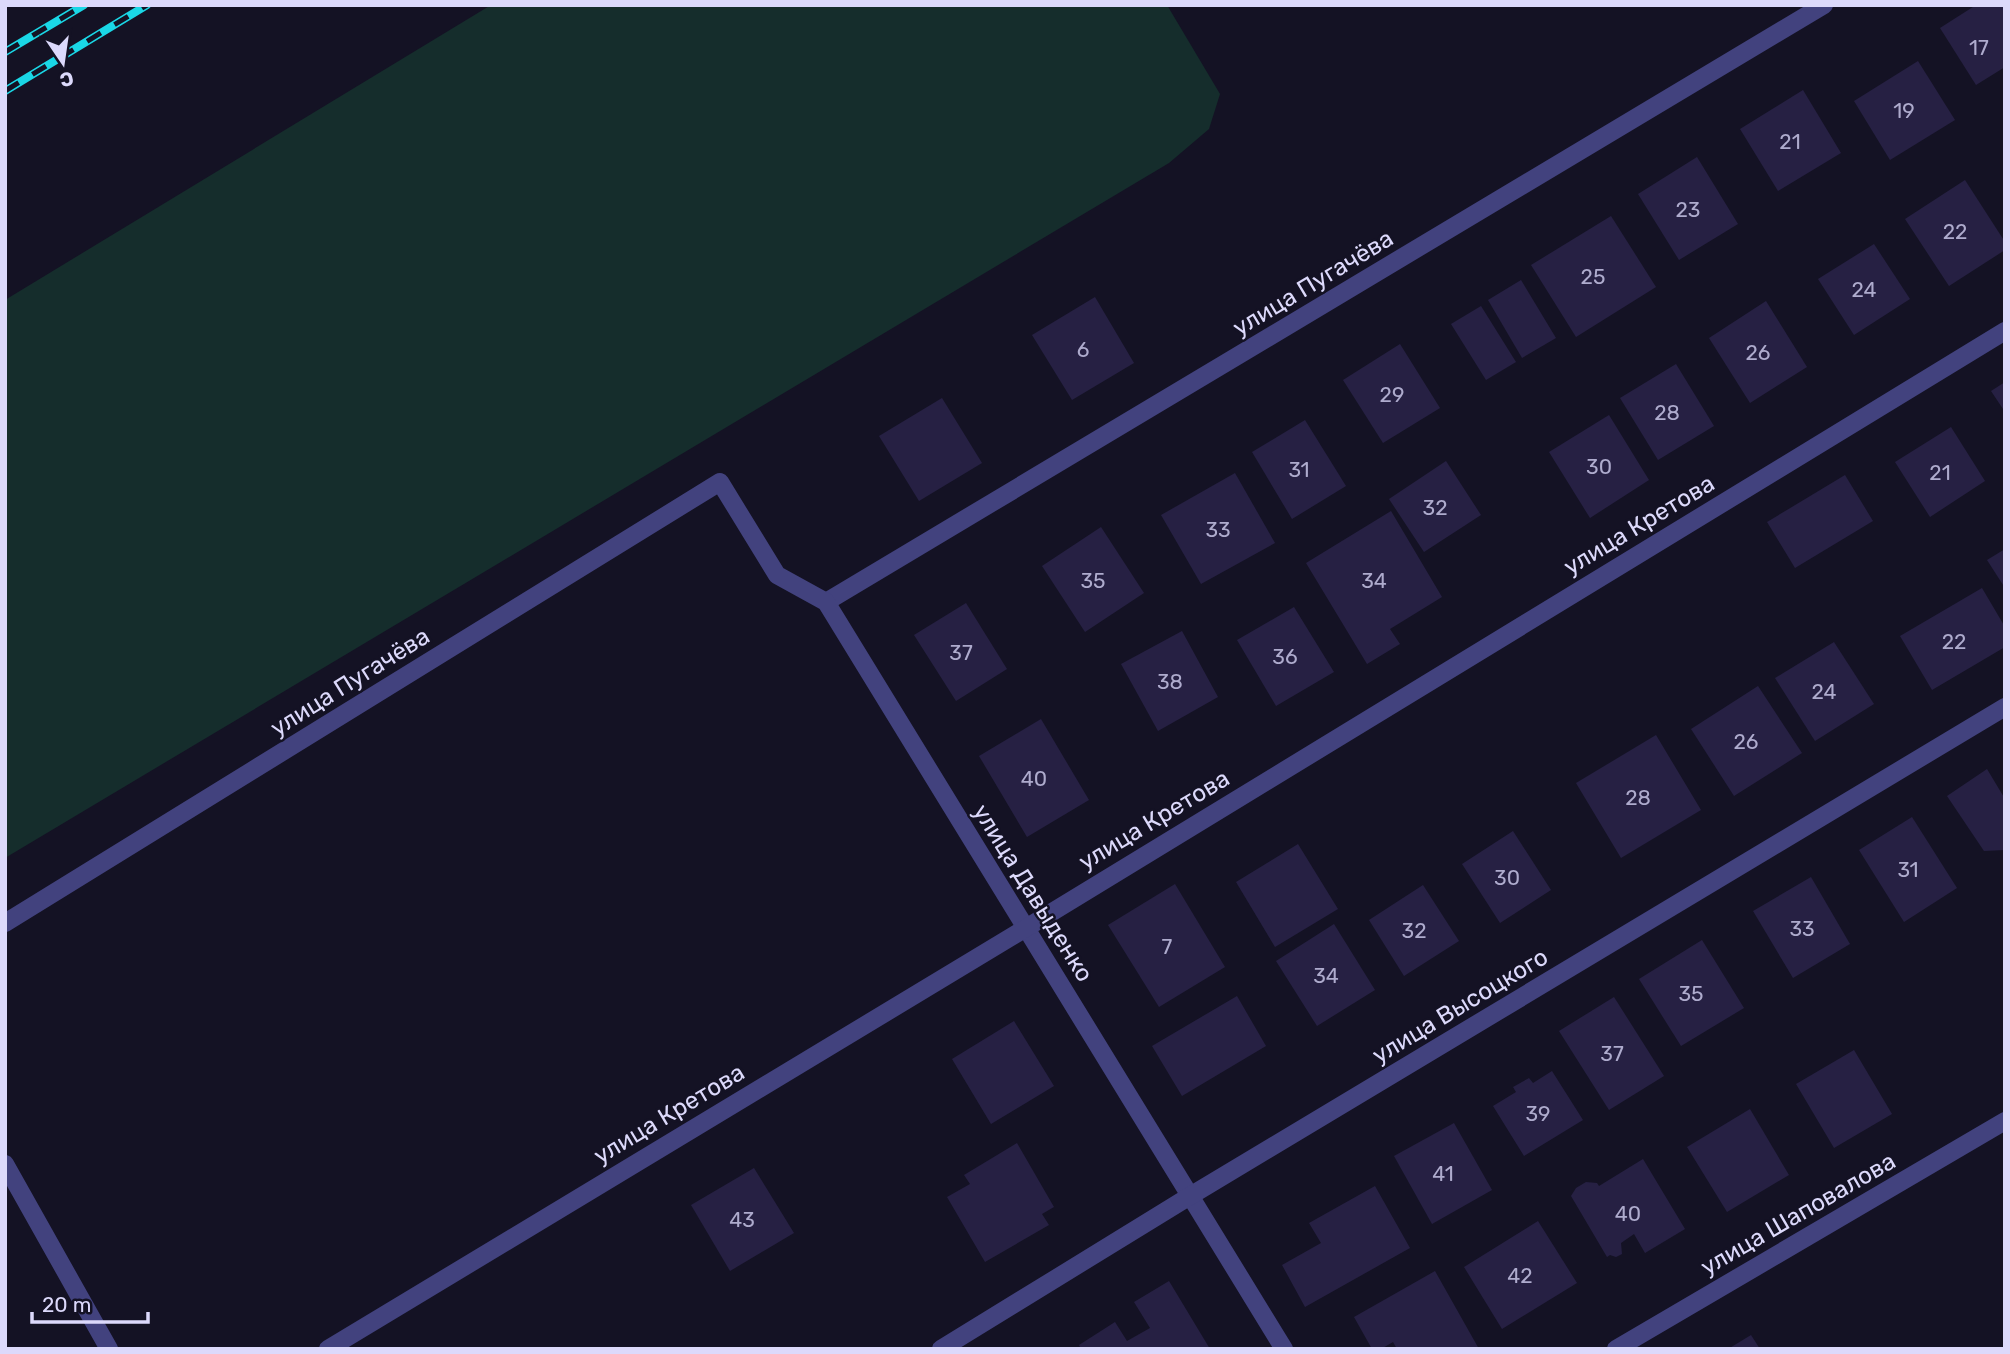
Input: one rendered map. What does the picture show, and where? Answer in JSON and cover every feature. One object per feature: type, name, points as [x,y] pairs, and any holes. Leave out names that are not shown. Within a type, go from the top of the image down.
[{"type":"street","name":"улица Пугачёва","points":[[826,603],[1824,5]]},
{"type":"street","name":"улица Кретова","points":[[328,1349],[1026,928],[2005,331]]},
{"type":"street","name":"улица Пугачёва","points":[[5,923],[720,482]]},
{"type":"street","name":"улица Давыденко","points":[[720,482],[777,575],[826,603],[1284,1349]]},
{"type":"street","name":"улица Высоцкого","points":[[941,1349],[1190,1196],[2005,707]]},
{"type":"street","name":"улица Шаповалова","points":[[1616,1349],[2005,1121]]},
{"type":"street","points":[[5,1164],[110,1349]]},
{"type":"green space","points":[[491,5],[1167,5],[1220,94],[1209,129],[1169,163],[5,858],[5,300]]},
{"type":"building","points":[[1976,5],[2005,5],[2005,67],[1976,85],[1940,28]]},
{"type":"building","points":[[1918,61],[1955,120],[1890,160],[1854,101]]},
{"type":"building","points":[[1803,90],[1841,153],[1778,191],[1740,129]]},
{"type":"building","points":[[1697,157],[1738,224],[1679,260],[1638,194]]},
{"type":"building","points":[[1965,180],[2005,242],[2005,250],[1949,286],[1905,219]]},
{"type":"building","points":[[1611,216],[1656,287],[1576,337],[1531,265]]},
{"type":"building","points":[[1874,244],[1910,299],[1854,335],[1818,279]]},
{"type":"building","points":[[1521,280],[1556,338],[1522,358],[1488,300]]},
{"type":"building","points":[[1095,297],[1134,363],[1072,400],[1032,335]]},
{"type":"building","points":[[1766,301],[1807,367],[1750,403],[1709,338]]},
{"type":"building","points":[[1481,306],[1516,362],[1486,380],[1451,324]]},
{"type":"building","points":[[1400,344],[1440,408],[1383,443],[1343,380]]},
{"type":"building","points":[[1676,364],[1714,426],[1658,460],[1620,398]]},
{"type":"building","points":[[2005,382],[2005,412],[1991,391]]},
{"type":"building","points":[[942,398],[982,463],[919,501],[879,436]]},
{"type":"building","points":[[1609,415],[1649,480],[1590,518],[1549,452]]},
{"type":"building","points":[[1305,420],[1346,486],[1292,519],[1252,452]]},
{"type":"building","points":[[1951,427],[1985,481],[1930,517],[1895,462]]},
{"type":"building","points":[[1446,461],[1481,515],[1424,552],[1389,499]]},
{"type":"building","points":[[1235,473],[1275,543],[1201,584],[1161,515]]},
{"type":"building","points":[[1845,475],[1873,521],[1795,568],[1767,522]]},
{"type":"building","points":[[1391,511],[1442,597],[1390,629],[1400,644],[1367,664],[1306,563]]},
{"type":"building","points":[[1101,527],[1144,593],[1085,632],[1042,566]]},
{"type":"building","points":[[2005,549],[2005,588],[1987,560]]},
{"type":"building","points":[[1982,588],[2005,627],[2005,647],[1932,690],[1900,636]]},
{"type":"building","points":[[966,603],[1007,669],[956,701],[914,635]]},
{"type":"building","points":[[1294,607],[1334,672],[1276,706],[1237,640]]},
{"type":"building","points":[[1182,631],[1218,697],[1158,731],[1121,664]]},
{"type":"building","points":[[1834,642],[1874,704],[1815,741],[1775,678]]},
{"type":"building","points":[[1758,686],[1802,753],[1734,796],[1691,729]]},
{"type":"building","points":[[1041,719],[1089,800],[1027,837],[979,756]]},
{"type":"building","points":[[1656,735],[1701,810],[1621,858],[1576,783]]},
{"type":"building","points":[[1987,769],[2005,799],[2005,850],[1984,851],[1947,796]]},
{"type":"building","points":[[1912,817],[1957,888],[1904,922],[1859,850]]},
{"type":"building","points":[[1513,831],[1551,890],[1500,923],[1462,864]]},
{"type":"building","points":[[1298,844],[1338,909],[1275,947],[1236,882]]},
{"type":"building","points":[[1811,877],[1850,944],[1793,978],[1753,911]]},
{"type":"building","points":[[1175,884],[1225,967],[1159,1007],[1108,925]]},
{"type":"building","points":[[1423,885],[1459,941],[1404,976],[1369,920]]},
{"type":"building","points":[[1334,924],[1375,990],[1317,1026],[1276,961]]},
{"type":"building","points":[[1702,940],[1744,1008],[1681,1046],[1639,979]]},
{"type":"building","points":[[1237,996],[1266,1046],[1182,1096],[1152,1046]]},
{"type":"building","points":[[1614,997],[1664,1076],[1609,1110],[1559,1031]]},
{"type":"building","points":[[1014,1021],[1054,1086],[991,1124],[952,1059]]},
{"type":"building","points":[[1854,1050],[1892,1114],[1834,1148],[1796,1084]]},
{"type":"building","points":[[1552,1071],[1583,1120],[1524,1156],[1493,1106],[1516,1092],[1513,1087],[1529,1078],[1533,1083]]},
{"type":"building","points":[[1750,1109],[1789,1175],[1727,1212],[1687,1147]]},
{"type":"building","points":[[1454,1123],[1492,1190],[1432,1224],[1394,1156]]},
{"type":"building","points":[[1017,1143],[1054,1207],[1042,1214],[1049,1225],[985,1262],[947,1197],[970,1184],[964,1175]]},
{"type":"building","points":[[1643,1159],[1685,1229],[1645,1253],[1634,1234],[1621,1243],[1622,1254],[1607,1257],[1571,1196],[1576,1188],[1586,1182],[1597,1183],[1599,1186]]},
{"type":"building","points":[[754,1168],[794,1233],[730,1271],[691,1205]]},
{"type":"building","points":[[1375,1186],[1410,1248],[1305,1307],[1282,1265],[1321,1243],[1309,1223]]},
{"type":"building","points":[[1538,1221],[1577,1283],[1502,1329],[1464,1267]]},
{"type":"building","points":[[1435,1271],[1479,1349],[1397,1349],[1393,1342],[1381,1349],[1372,1349],[1354,1317]]},
{"type":"building","points":[[1169,1281],[1210,1349],[1081,1349],[1079,1345],[1115,1322],[1127,1341],[1150,1328],[1134,1302]]},
{"type":"building","points":[[1751,1335],[1760,1349],[1728,1349]]},
{"type":"railway","points":[[5,52],[84,5]]},
{"type":"railway","points":[[5,91],[147,5]]}]
